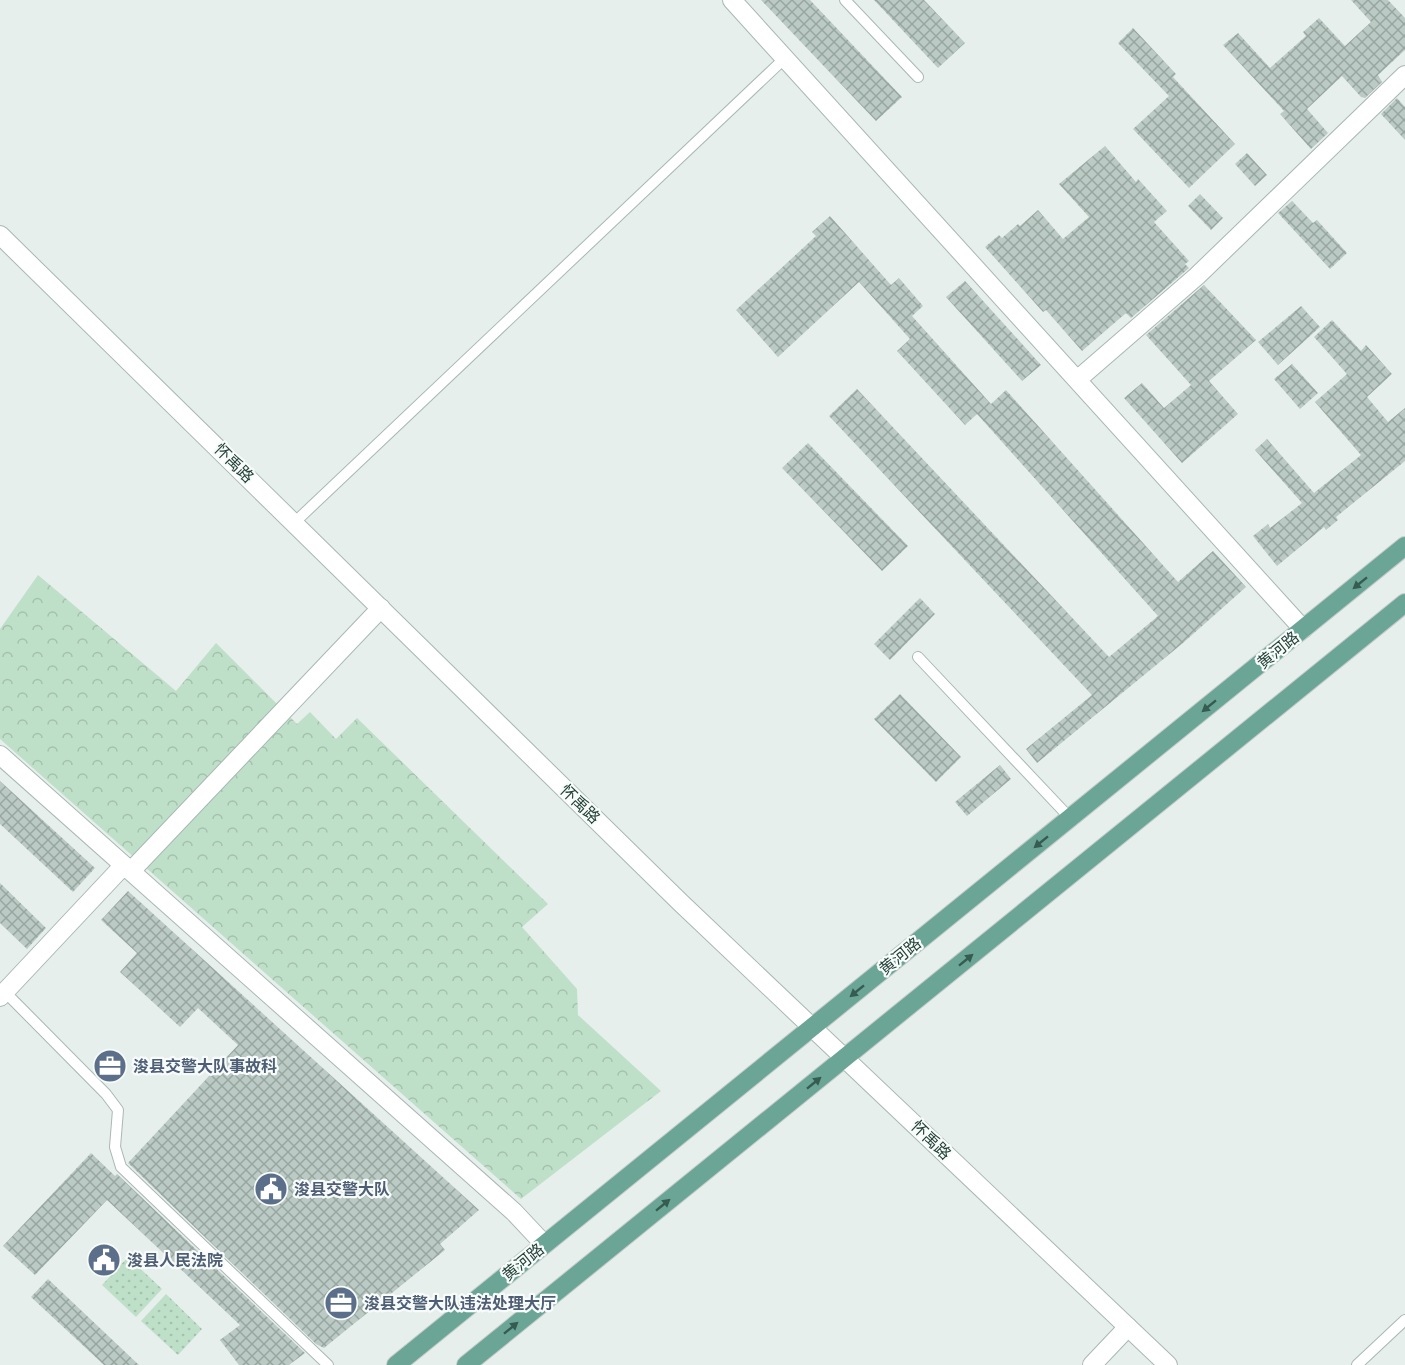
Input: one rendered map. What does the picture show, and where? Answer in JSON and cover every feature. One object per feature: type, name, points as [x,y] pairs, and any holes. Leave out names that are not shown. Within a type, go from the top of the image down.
[{"type":"main road","name":"黄河路","points":[[396,1365],[1405,546]]},
{"type":"main road","points":[[466,1365],[1405,603]]},
{"type":"street","points":[[732,0],[1303,629]]},
{"type":"street","points":[[1077,380],[1197,276],[1405,75]]},
{"type":"street","name":"怀禹路","points":[[0,236],[673,895],[1168,1365]]},
{"type":"street","points":[[2,995],[381,608]]},
{"type":"street","points":[[0,755],[514,1212],[544,1245]]},
{"type":"street","points":[[1092,1365],[1128,1327]]},
{"type":"lane","points":[[845,0],[918,77]]},
{"type":"lane","points":[[294,523],[785,58]]},
{"type":"lane","points":[[918,657],[1070,818]]},
{"type":"lane","points":[[2,995],[106,1094],[118,1110],[115,1147],[121,1167],[328,1365]]},
{"type":"lane","points":[[1357,1365],[1405,1320]]},
{"type":"green space","points":[[38,575],[176,691],[216,643],[297,724],[310,712],[336,739],[357,718],[548,904],[522,927],[577,989],[578,1015],[661,1091],[521,1199],[0,739],[0,629]]},
{"type":"green space","points":[[128,1257],[162,1289],[136,1317],[102,1285]]},
{"type":"green space","points":[[166,1294],[202,1329],[178,1355],[141,1321]]},
{"type":"building","points":[[761,0],[810,0],[902,97],[876,121]]},
{"type":"building","points":[[874,0],[924,0],[965,43],[938,68]]},
{"type":"building","points":[[1351,0],[1388,0],[1405,18],[1405,50],[1378,75],[1382,82],[1365,98],[1361,97],[1342,76],[1307,109],[1328,133],[1311,149],[1280,114],[1284,111],[1223,45],[1238,33],[1270,68],[1306,36],[1303,32],[1319,18],[1345,46],[1371,22]]},
{"type":"building","points":[[1133,28],[1176,74],[1173,77],[1235,144],[1189,188],[1133,129],[1169,96],[1118,43]]},
{"type":"building","points":[[1397,98],[1405,107],[1405,140],[1381,114]]},
{"type":"building","points":[[1105,146],[1136,182],[1138,179],[1167,211],[1154,222],[1189,261],[1185,264],[1189,268],[1131,318],[1126,313],[1082,351],[1046,310],[1043,312],[985,247],[999,235],[1002,238],[1018,224],[1020,226],[1038,210],[1063,239],[1089,217],[1059,184]]},
{"type":"building","points":[[1247,153],[1267,175],[1255,186],[1235,164]]},
{"type":"building","points":[[1200,194],[1223,218],[1211,230],[1188,206]]},
{"type":"building","points":[[1292,201],[1313,223],[1317,220],[1347,253],[1330,269],[1278,213]]},
{"type":"building","points":[[830,216],[891,285],[899,278],[923,306],[912,316],[991,404],[1006,390],[1178,582],[1213,551],[1246,587],[1183,643],[1037,763],[1026,749],[1092,695],[829,416],[857,389],[1109,657],[1158,616],[977,414],[965,425],[897,351],[910,339],[859,282],[778,357],[736,310],[816,236],[812,232]]},
{"type":"building","points":[[965,281],[1041,365],[1022,381],[946,297]]},
{"type":"building","points":[[1204,285],[1256,340],[1209,381],[1238,414],[1182,463],[1124,398],[1142,383],[1164,408],[1191,385],[1146,335]]},
{"type":"building","points":[[1301,306],[1320,327],[1278,365],[1258,342]]},
{"type":"building","points":[[1332,320],[1361,351],[1366,345],[1392,374],[1367,397],[1388,422],[1405,408],[1405,461],[1336,517],[1338,520],[1326,530],[1324,527],[1277,566],[1253,536],[1268,524],[1270,528],[1302,503],[1255,450],[1267,439],[1314,493],[1361,455],[1315,402],[1347,374],[1314,337]]},
{"type":"building","points":[[1292,364],[1318,393],[1300,409],[1274,379]]},
{"type":"building","points":[[808,443],[908,546],[882,571],[782,468]]},
{"type":"building","points":[[920,598],[935,614],[890,660],[874,644]]},
{"type":"building","points":[[900,694],[961,757],[936,782],[874,719]]},
{"type":"building","points":[[1000,765],[1011,779],[967,816],[955,802]]},
{"type":"building","points":[[0,781],[95,868],[73,892],[0,824]]},
{"type":"building","points":[[0,883],[46,928],[27,949],[0,923]]},
{"type":"building","name":"浚县交警大队","points":[[128,891],[479,1210],[440,1244],[445,1250],[324,1348],[316,1344],[128,1163],[238,1045],[198,1008],[180,1027],[120,972],[137,953],[101,920]]},
{"type":"building","points":[[91,1153],[115,1176],[117,1174],[305,1353],[289,1365],[239,1365],[220,1340],[240,1325],[107,1200],[35,1275],[3,1246]]},
{"type":"building","points":[[48,1279],[139,1365],[104,1365],[31,1297]]},
{"type":"place","name":"浚县交警大队事故科","points":[[110,1066]]},
{"type":"place","name":"浚县交警大队","points":[[271,1189]]},
{"type":"place","name":"浚县人民法院","points":[[104,1260]]},
{"type":"place","name":"浚县交警大队违法处理大厅","points":[[341,1303]]}]
